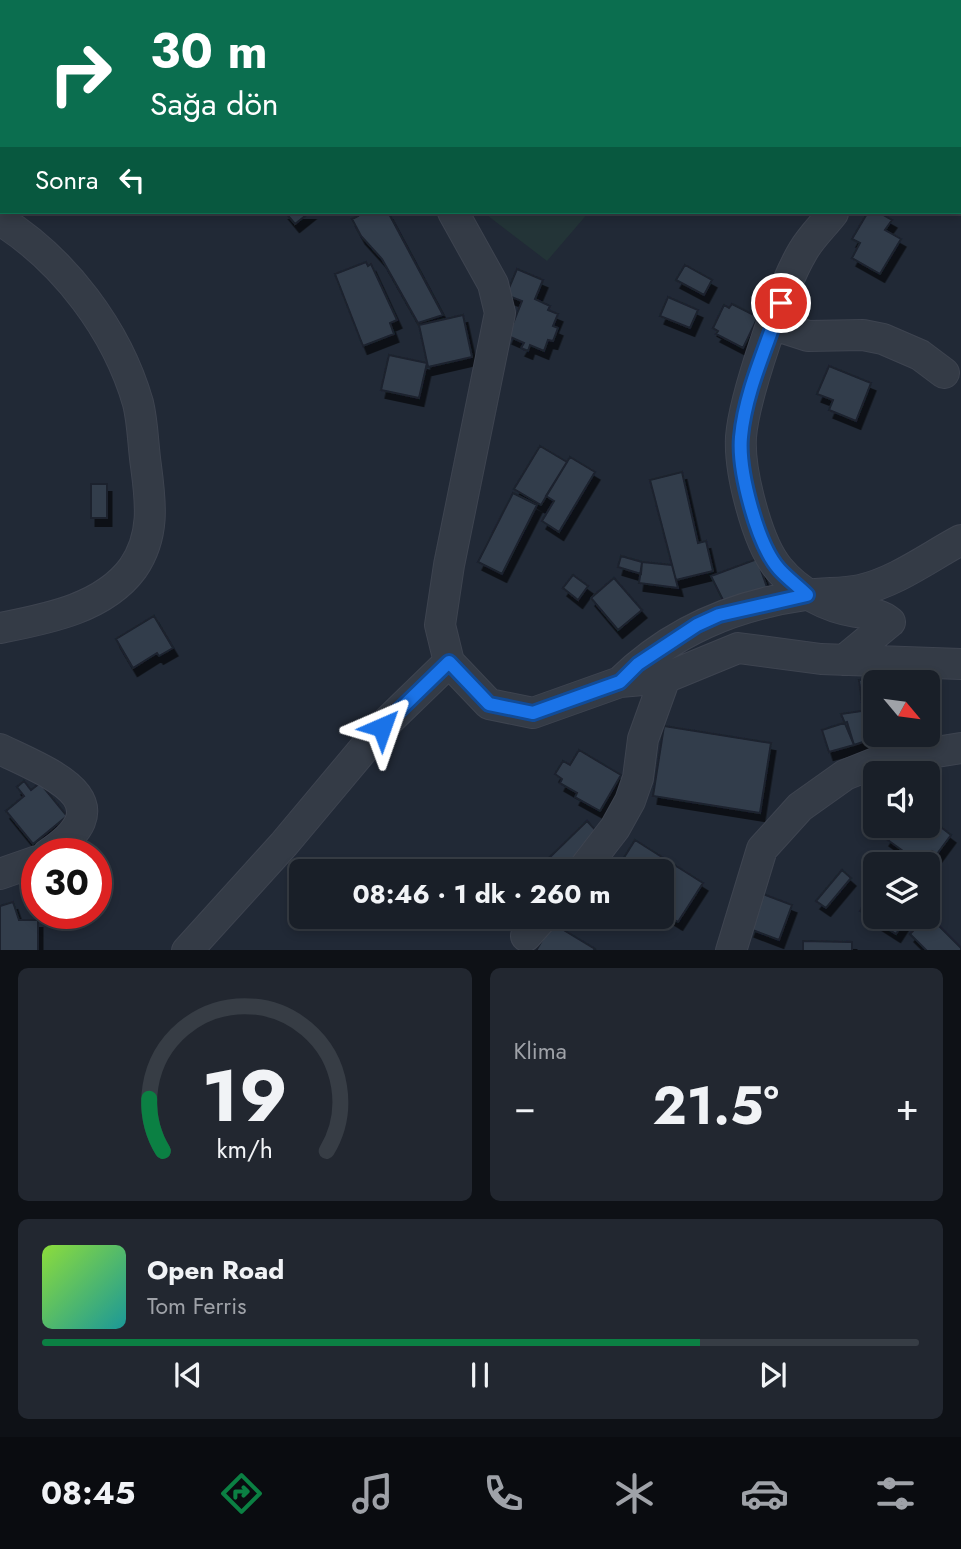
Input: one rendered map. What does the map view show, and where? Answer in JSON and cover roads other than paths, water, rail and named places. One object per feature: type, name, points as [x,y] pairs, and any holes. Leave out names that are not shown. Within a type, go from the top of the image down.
[{"type":"street","points":[[454,214],[493,284],[500,313],[449,565],[440,625],[449,662],[489,704],[533,713],[620,682],[665,678],[738,648],[844,660],[961,664]]},
{"type":"street","points":[[833,214],[804,249],[792,273],[752,390],[741,438],[749,504],[763,541],[778,568],[807,595],[837,608],[881,615],[890,622],[844,660]]},
{"type":"street","points":[[0,220],[46,253],[92,308],[115,351],[138,404],[152,519],[131,571],[107,591],[58,616],[0,628]]},
{"type":"street","points":[[774,325],[808,336],[863,335],[883,339],[920,355],[944,373]]},
{"type":"street","points":[[620,682],[638,664],[697,625],[719,615],[807,595],[860,590],[961,540]]},
{"type":"street","points":[[187,950],[284,844],[382,727],[449,662]]},
{"type":"street","points":[[591,859],[615,828],[630,801],[638,778],[643,739],[665,678]]},
{"type":"street","points":[[0,748],[70,786],[82,800],[82,815],[66,838]]},
{"type":"street","points":[[732,950],[762,849],[800,807],[845,775],[880,761],[961,748]]},
{"type":"street","points":[[0,874],[21,867]]}]
